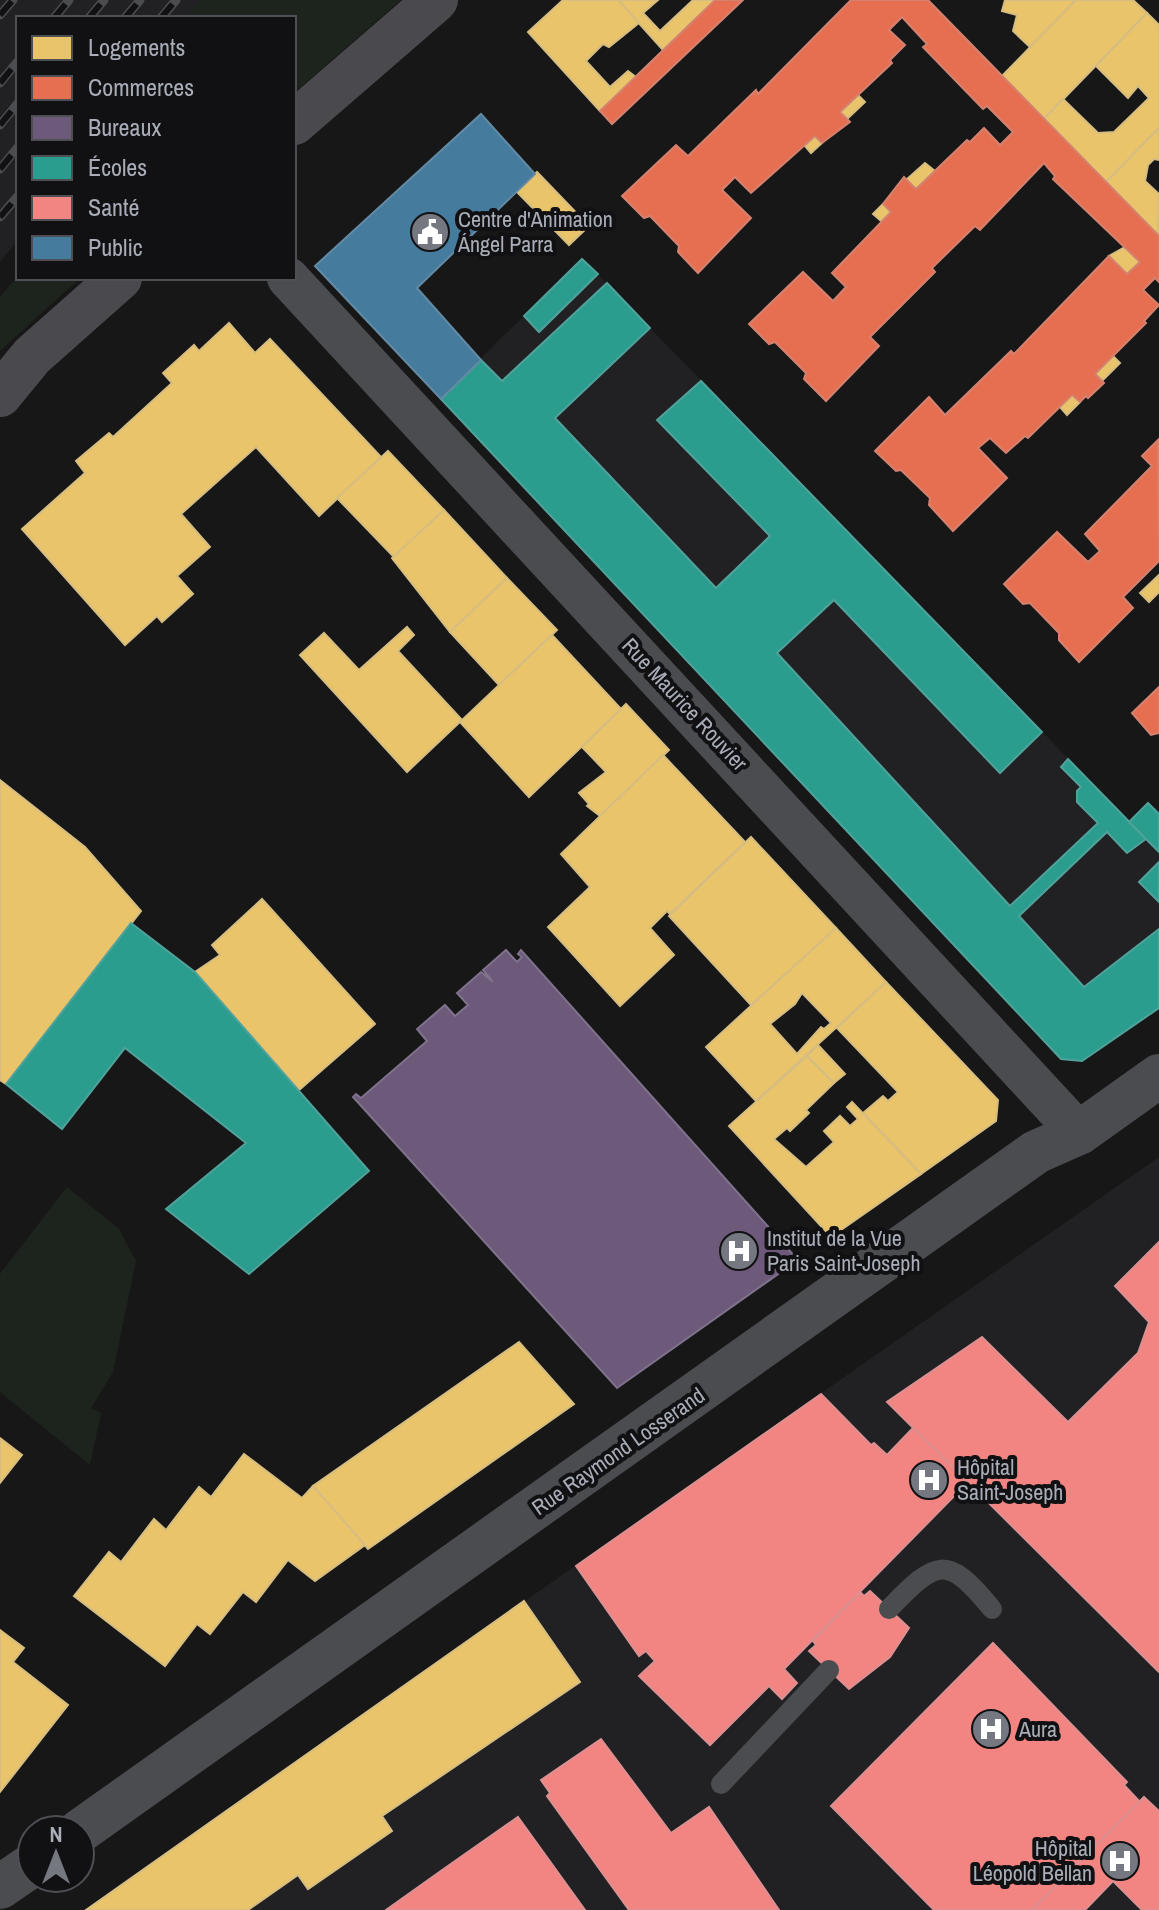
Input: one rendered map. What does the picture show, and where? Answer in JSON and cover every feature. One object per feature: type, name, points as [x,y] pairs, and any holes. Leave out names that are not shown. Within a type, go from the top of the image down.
[{"type":"main road","points":[[296,121],[436,0]]},
{"type":"main road","points":[[0,395],[32,356],[118,280]]},
{"type":"street","name":"Rue Maurice Rouvier","points":[[290,280],[1079,1133]]},
{"type":"street","name":"Rue Raymond Losserand","points":[[96,1820],[1036,1152],[1079,1133],[1159,1076]]},
{"type":"lane","points":[[889,1609],[914,1583],[936,1569],[947,1569],[967,1578],[992,1609]]},
{"type":"lane","points":[[721,1784],[829,1670]]},
{"type":"shaded area","points":[[0,0],[205,0],[193,16],[16,16],[16,242],[0,262]]},
{"type":"shaded area","points":[[200,0],[401,0],[296,91],[296,16],[188,16]]},
{"type":"shaded area","points":[[582,258],[1159,852],[1159,1008],[1082,1061],[1061,1059],[440,399]]},
{"type":"shaded area","points":[[16,278],[78,280],[0,351],[0,297]]},
{"type":"shaded area","name":"Hôpital Saint-Joseph","points":[[1159,1157],[1159,1910],[85,1910],[877,1354]]},
{"type":"shaded area","points":[[67,1187],[119,1229],[136,1261],[113,1372],[91,1408],[101,1413],[90,1465],[0,1392],[0,1274]]},
{"type":"building: Logements","points":[[563,0],[618,0],[639,23],[609,47],[603,44],[586,61],[610,87],[628,71],[636,77],[600,111],[528,32]]},
{"type":"building: Logements","points":[[618,0],[658,0],[643,13],[660,31],[693,0],[715,0],[663,50]]},
{"type":"building: Logements","points":[[1005,0],[1076,0],[1030,47],[1013,31],[1017,15],[1002,11]]},
{"type":"building: Logements","points":[[1076,0],[1133,0],[1147,13],[1044,119],[1002,76]]},
{"type":"building: Logements","points":[[1147,13],[1159,25],[1159,128],[1106,182],[1044,119],[1063,99],[1098,133],[1114,132],[1149,98],[1138,86],[1128,98],[1096,66]]},
{"type":"building: Logements","points":[[858,95],[865,102],[847,119],[840,112]]},
{"type":"building: Logements","points":[[1159,128],[1159,160],[1154,159],[1148,165],[1145,181],[1159,194],[1158,235],[1106,182]]},
{"type":"building: Logements","points":[[815,136],[822,143],[811,153],[805,146]]},
{"type":"building: Logements","points":[[925,163],[935,171],[916,189],[906,180]]},
{"type":"building: Logements","points":[[537,172],[589,226],[569,245],[517,192]]},
{"type":"building: Logements","points":[[883,204],[891,212],[881,221],[873,214]]},
{"type":"building: Logements","points":[[1125,247],[1140,262],[1127,274],[1109,256]]},
{"type":"building: Logements","points":[[229,323],[255,353],[270,339],[381,457],[319,516],[256,447],[181,514],[210,547],[177,576],[193,594],[162,622],[157,616],[125,645],[22,529],[85,473],[76,461],[109,433],[113,437],[172,383],[163,373],[194,345],[199,351]]},
{"type":"building: Logements","points":[[1113,356],[1120,363],[1103,380],[1095,374]]},
{"type":"building: Logements","points":[[1072,395],[1080,402],[1067,415],[1060,407]]},
{"type":"building: Logements","points":[[388,451],[444,510],[394,557],[337,498]]},
{"type":"building: Logements","points":[[444,510],[507,578],[450,632],[392,558]]},
{"type":"building: Logements","points":[[1159,575],[1159,592],[1149,602],[1140,593]]},
{"type":"building: Logements","points":[[507,578],[557,630],[499,685],[450,632]]},
{"type":"building: Logements","points":[[407,627],[414,635],[398,651],[462,720],[407,772],[300,655],[324,633],[359,670]]},
{"type":"building: Logements","points":[[552,635],[621,709],[529,797],[460,722]]},
{"type":"building: Logements","points":[[626,704],[669,750],[600,816],[587,806],[589,804],[579,793],[606,772],[582,747]]},
{"type":"building: Logements","points":[[663,755],[745,842],[670,914],[667,911],[650,928],[674,955],[620,1006],[548,927],[590,887],[561,854]]},
{"type":"building: Logements","points":[[0,780],[85,847],[141,911],[6,1084],[0,1080]]},
{"type":"building: Logements","points":[[751,837],[836,928],[751,1005],[669,916]]},
{"type":"building: Logements","points":[[262,899],[375,1024],[299,1090],[195,972],[220,955],[212,945]]},
{"type":"building: Logements","points":[[836,928],[886,982],[756,1101],[706,1047]],"holes":[[[802,993],[831,1023],[824,1029],[821,1027],[797,1054],[770,1024],[795,1004]]]},
{"type":"building: Logements","points":[[886,982],[998,1100],[996,1121],[921,1174],[863,1113],[883,1096],[888,1101],[898,1092],[837,1028]]},
{"type":"building: Logements","points":[[818,1045],[845,1074],[834,1083],[807,1056]]},
{"type":"building: Logements","points":[[807,1056],[834,1083],[790,1131],[787,1128],[774,1139],[806,1167],[834,1142],[824,1131],[840,1116],[850,1126],[858,1119],[847,1107],[852,1102],[921,1174],[831,1237],[729,1126]]},
{"type":"building: Logements","points":[[519,1342],[574,1404],[368,1549],[313,1486]]},
{"type":"building: Logements","points":[[0,1438],[22,1455],[0,1483]]},
{"type":"building: Logements","points":[[244,1454],[302,1498],[313,1486],[365,1545],[315,1581],[288,1560],[256,1602],[243,1592],[210,1634],[197,1624],[165,1666],[74,1596],[109,1552],[121,1562],[154,1519],[166,1530],[199,1487],[211,1497]]},
{"type":"building: Logements","points":[[524,1601],[580,1682],[382,1816],[392,1831],[308,1889],[298,1875],[248,1910],[86,1910]]},
{"type":"building: Logements","points":[[0,1630],[24,1648],[13,1662],[68,1705],[0,1792]]},
{"type":"building: Commerces","points":[[715,0],[743,0],[612,124],[600,111]]},
{"type":"building: Commerces","points":[[851,0],[928,0],[1159,236],[1159,282],[1155,278],[1143,290],[1159,305],[1144,321],[1146,323],[1095,374],[1104,383],[1088,398],[1086,396],[1080,402],[1072,395],[1028,438],[1025,436],[1006,453],[990,438],[978,448],[1007,478],[953,531],[929,505],[930,498],[901,470],[896,471],[875,451],[929,397],[945,415],[1011,351],[1014,354],[1109,256],[1127,274],[1140,262],[1053,179],[1055,176],[1044,163],[980,230],[975,226],[932,268],[935,272],[870,337],[879,346],[826,401],[804,379],[806,373],[775,342],[769,344],[749,324],[803,272],[833,301],[846,287],[832,273],[891,212],[883,204],[904,177],[916,189],[967,140],[970,142],[984,128],[1000,145],[1013,132],[987,106],[983,109],[923,47],[927,44],[902,17],[889,30],[905,45],[890,60],[892,63],[840,112],[850,122],[822,143],[815,136],[751,193],[735,177],[722,190],[751,218],[698,273],[678,252],[679,246],[650,216],[644,218],[622,196],[676,145],[688,156],[756,90],[758,94]]},
{"type":"building: Commerces","points":[[1158,440],[1159,561],[1123,597],[1133,608],[1079,662],[1059,640],[1059,633],[1030,603],[1023,604],[1004,584],[1057,532],[1088,562],[1100,551],[1085,534],[1152,466],[1142,456]]},
{"type":"building: Commerces","points":[[1159,687],[1159,733],[1151,735],[1132,713]]},
{"type":"building: Bureaux","points":[[506,950],[517,962],[522,957],[518,954],[521,950],[798,1260],[617,1388],[353,1097],[356,1094],[361,1098],[427,1041],[417,1029],[445,1005],[455,1016],[468,1005],[457,993],[481,972],[493,982],[483,970]]},
{"type":"building: Écoles","points":[[582,259],[598,274],[539,332],[524,316]]},
{"type":"building: Écoles","points":[[607,283],[650,328],[555,418],[716,588],[770,536],[657,420],[701,381],[1042,732],[1000,773],[834,600],[777,653],[1010,906],[1098,823],[1077,802],[1077,791],[1081,787],[1061,767],[1068,759],[1146,839],[1127,853],[1107,832],[1019,916],[1084,987],[1159,929],[1159,1008],[1082,1061],[1061,1059],[441,399],[481,360],[502,381]]},
{"type":"building: Écoles","points":[[1148,803],[1159,814],[1159,852],[1129,822]]},
{"type":"building: Écoles","points":[[1159,862],[1159,902],[1139,882]]},
{"type":"building: Écoles","points":[[131,923],[195,972],[369,1171],[249,1274],[166,1209],[246,1143],[125,1048],[62,1129],[6,1084]]},
{"type":"building: Santé","points":[[1159,1242],[1159,1672],[887,1402],[982,1337],[1068,1422],[1138,1353],[1149,1322],[1115,1286]]},
{"type":"building: Santé","points":[[821,1394],[871,1445],[874,1443],[887,1455],[913,1428],[968,1482],[784,1669],[797,1683],[782,1699],[769,1686],[710,1745],[639,1676],[655,1661],[646,1651],[639,1656],[576,1566]]},
{"type":"building: Santé","points":[[870,1591],[909,1628],[890,1657],[849,1689],[809,1651],[816,1645],[813,1641],[860,1592],[864,1596]]},
{"type":"building: Santé","name":"Aura","points":[[993,1643],[1127,1782],[1124,1785],[1140,1802],[1032,1910],[934,1910],[831,1806]]},
{"type":"building: Santé","points":[[601,1739],[671,1833],[709,1807],[779,1910],[629,1910],[547,1796],[550,1793],[541,1780]]},
{"type":"building: Santé","name":"Hôpital Léopold Bellan","points":[[1144,1797],[1159,1811],[1159,1910],[1142,1910],[1113,1881],[1085,1910],[1032,1910]]},
{"type":"building: Santé","points":[[518,1817],[585,1910],[386,1910],[445,1868]]},
{"type":"building: Public","points":[[481,114],[535,174],[417,288],[481,360],[441,399],[315,266]]},
{"type":"railway","points":[[0,15],[13,0]]},
{"type":"railway","points":[[56,16],[69,0]]},
{"type":"railway","points":[[91,16],[104,0]]},
{"type":"railway","points":[[127,16],[140,0]]},
{"type":"railway","points":[[163,16],[176,0]]},
{"type":"railway","points":[[0,83],[16,63]]},
{"type":"railway","points":[[0,125],[16,105]]},
{"type":"railway","points":[[0,169],[16,149]]},
{"type":"railway","points":[[0,217],[16,198]]},
{"type":"place","name":"Centre d'Animation Ángel Parra","points":[[430,232]]},
{"type":"place","name":"Institut de la Vue Paris Saint-Joseph","points":[[739,1251]]},
{"type":"place","name":"Hôpital Saint-Joseph","points":[[929,1480]]},
{"type":"place","name":"Aura","points":[[991,1729]]},
{"type":"place","name":"Hôpital Léopold Bellan","points":[[1120,1861]]}]
